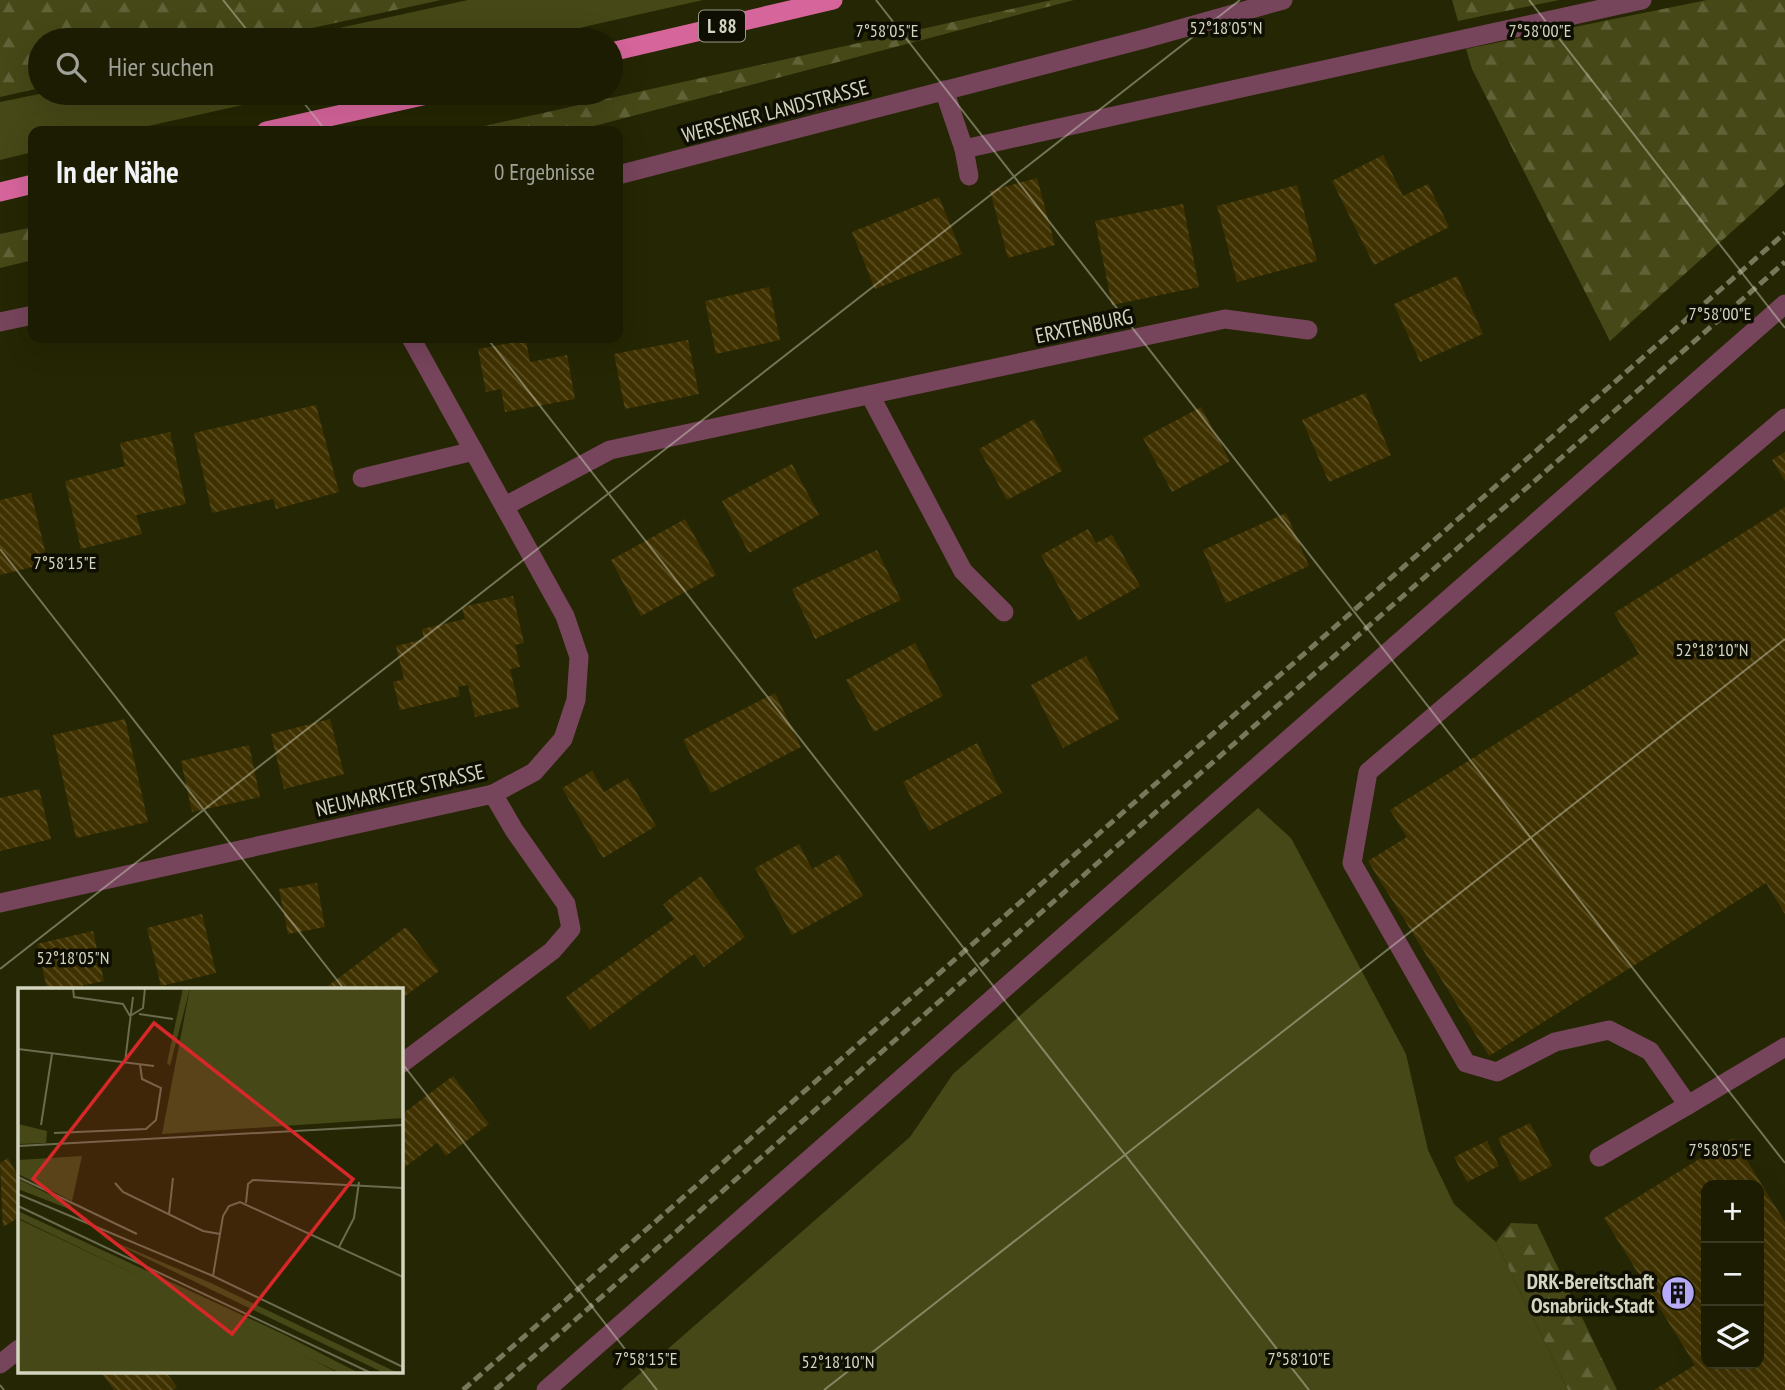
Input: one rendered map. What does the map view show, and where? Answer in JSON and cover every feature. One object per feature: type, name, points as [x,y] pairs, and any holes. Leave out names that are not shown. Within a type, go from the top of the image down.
[{"type":"highway","name":"L 88","points":[[623,49],[833,0]]},
{"type":"highway","points":[[289,126],[383,105]]},
{"type":"highway","points":[[0,192],[28,185]]},
{"type":"street","name":"WERSENER LANDSTRASSE","points":[[623,174],[1283,0]]},
{"type":"street","points":[[964,149],[1642,0]]},
{"type":"street","points":[[944,90],[964,149],[969,176]]},
{"type":"street","points":[[547,1390],[1785,304]]},
{"type":"street","points":[[0,322],[28,316]]},
{"type":"street","name":"ERXTENBURG","points":[[505,506],[610,450],[871,397],[1225,318],[1308,330]]},
{"type":"street","name":"NEUMARKTER STRASSE","points":[[0,903],[493,794],[534,772],[563,739],[576,700],[579,657],[565,616],[414,343]]},
{"type":"street","points":[[871,397],[963,571],[1004,612]]},
{"type":"street","points":[[1688,1105],[1650,1051],[1609,1030],[1555,1042],[1497,1072],[1466,1063],[1352,863],[1368,772],[1785,418]]},
{"type":"street","points":[[362,478],[474,452]]},
{"type":"street","points":[[402,1063],[552,951],[570,929],[566,904],[514,830],[493,794]]},
{"type":"street","points":[[1599,1157],[1784,1051]]},
{"type":"street","points":[[0,1364],[18,1350]]},
{"type":"green space","points":[[0,0],[441,0],[312,28],[28,28],[28,91],[0,97]]},
{"type":"green space","points":[[468,0],[703,0],[579,28],[339,28]]},
{"type":"green space","points":[[1052,0],[1074,0],[594,126],[485,126],[579,105],[623,105],[623,95]]},
{"type":"green space","points":[[1452,0],[1559,0],[1458,21]]},
{"type":"green space","points":[[1707,0],[1785,0],[1785,184],[1610,341],[1472,69],[1466,49]]},
{"type":"green space","points":[[28,96],[28,105],[242,105],[148,126],[28,126],[28,153],[0,160],[0,102]]},
{"type":"green space","points":[[28,228],[28,261],[0,268],[0,234]]},
{"type":"green space","points":[[1258,808],[1291,838],[1406,1054],[1428,1150],[1454,1204],[1496,1242],[1568,1390],[621,1390],[910,1137],[953,1074]]},
{"type":"green space","points":[[1511,1223],[1537,1224],[1617,1390],[1568,1390],[1496,1242]]},
{"type":"building","points":[[1383,155],[1403,196],[1428,184],[1449,227],[1374,265],[1332,181]]},
{"type":"building","points":[[1037,178],[1055,245],[1008,258],[990,191]]},
{"type":"building","points":[[1297,185],[1317,261],[1237,282],[1217,206]]},
{"type":"building","points":[[939,197],[962,254],[875,289],[852,232]]},
{"type":"building","points":[[1183,204],[1199,287],[1112,305],[1095,221]]},
{"type":"building","points":[[1457,276],[1483,334],[1420,362],[1394,304]]},
{"type":"building","points":[[769,287],[780,340],[716,354],[705,301]]},
{"type":"building","points":[[688,340],[699,394],[625,409],[614,354]]},
{"type":"building","points":[[527,343],[530,362],[567,355],[575,399],[505,412],[501,389],[486,392],[478,349]]},
{"type":"building","points":[[1365,393],[1391,455],[1329,482],[1302,420]]},
{"type":"building","points":[[316,405],[339,492],[276,509],[273,499],[212,513],[194,433]]},
{"type":"building","points":[[1201,407],[1230,461],[1172,492],[1143,438]]},
{"type":"building","points":[[1034,419],[1062,471],[1007,500],[979,449]]},
{"type":"building","points":[[170,432],[186,504],[136,515],[142,534],[81,549],[65,481],[125,466],[120,443]]},
{"type":"building","points":[[1785,452],[1785,481],[1772,460]]},
{"type":"building","points":[[792,464],[819,515],[749,553],[722,501]]},
{"type":"building","points":[[31,493],[48,563],[0,575],[0,500]]},
{"type":"building","points":[[1785,507],[1785,914],[1766,883],[1489,1056],[1368,861],[1407,837],[1390,810],[1639,654],[1614,613]]},
{"type":"building","points":[[1286,513],[1309,566],[1226,603],[1203,550]]},
{"type":"building","points":[[685,519],[716,575],[641,616],[611,560]]},
{"type":"building","points":[[1088,529],[1096,543],[1112,535],[1140,586],[1078,621],[1041,555]]},
{"type":"building","points":[[877,550],[901,600],[815,639],[792,589]]},
{"type":"building","points":[[513,596],[524,643],[515,645],[520,667],[510,669],[519,707],[475,717],[468,685],[458,687],[460,696],[400,710],[393,682],[404,679],[396,646],[424,639],[422,629],[465,619],[462,607]]},
{"type":"building","points":[[915,643],[943,696],[874,732],[846,680]]},
{"type":"building","points":[[1086,656],[1119,719],[1063,748],[1031,685]]},
{"type":"building","points":[[775,693],[801,747],[711,793],[683,740]]},
{"type":"building","points":[[125,719],[148,822],[76,838],[53,735]]},
{"type":"building","points":[[330,719],[344,774],[284,789],[271,734]]},
{"type":"building","points":[[977,743],[1002,793],[929,831],[903,782]]},
{"type":"building","points":[[249,745],[260,797],[192,812],[181,761]]},
{"type":"building","points":[[592,771],[604,792],[628,778],[656,826],[603,858],[562,788]]},
{"type":"building","points":[[39,789],[51,839],[0,851],[0,798]]},
{"type":"building","points":[[799,844],[812,869],[839,854],[863,896],[792,935],[755,868]]},
{"type":"building","points":[[701,876],[745,937],[704,967],[694,954],[590,1030],[566,997],[674,919],[663,904]]},
{"type":"building","points":[[317,883],[325,927],[288,934],[279,889]]},
{"type":"building","points":[[202,914],[216,973],[161,986],[147,928]]},
{"type":"building","points":[[406,927],[439,971],[402,998],[402,988],[325,988]]},
{"type":"building","points":[[93,931],[104,981],[71,988],[47,988],[37,944]]},
{"type":"building","points":[[453,1076],[489,1124],[446,1156],[437,1143],[402,1169],[402,1114]]},
{"type":"building","points":[[1530,1123],[1552,1166],[1520,1182],[1498,1138]]},
{"type":"building","name":"DRK-Bereitschaft Osnabrück-Stadt","points":[[1733,1138],[1759,1180],[1701,1180],[1701,1369],[1764,1369],[1764,1188],[1785,1222],[1785,1390],[1654,1390],[1695,1365],[1604,1218]]},
{"type":"building","points":[[1487,1141],[1499,1166],[1467,1182],[1454,1157]]},
{"type":"building","points":[[8,1158],[18,1176],[18,1218],[3,1227],[0,1163]]},
{"type":"building","points":[[101,1372],[166,1372],[177,1387],[173,1390],[114,1390]]},
{"type":"railway","points":[[463,1390],[1785,233]]},
{"type":"railway","points":[[495,1390],[1785,262]]},
{"type":"place","name":"DRK-Bereitschaft Osnabrück-Stadt","points":[[1678,1293]]}]
